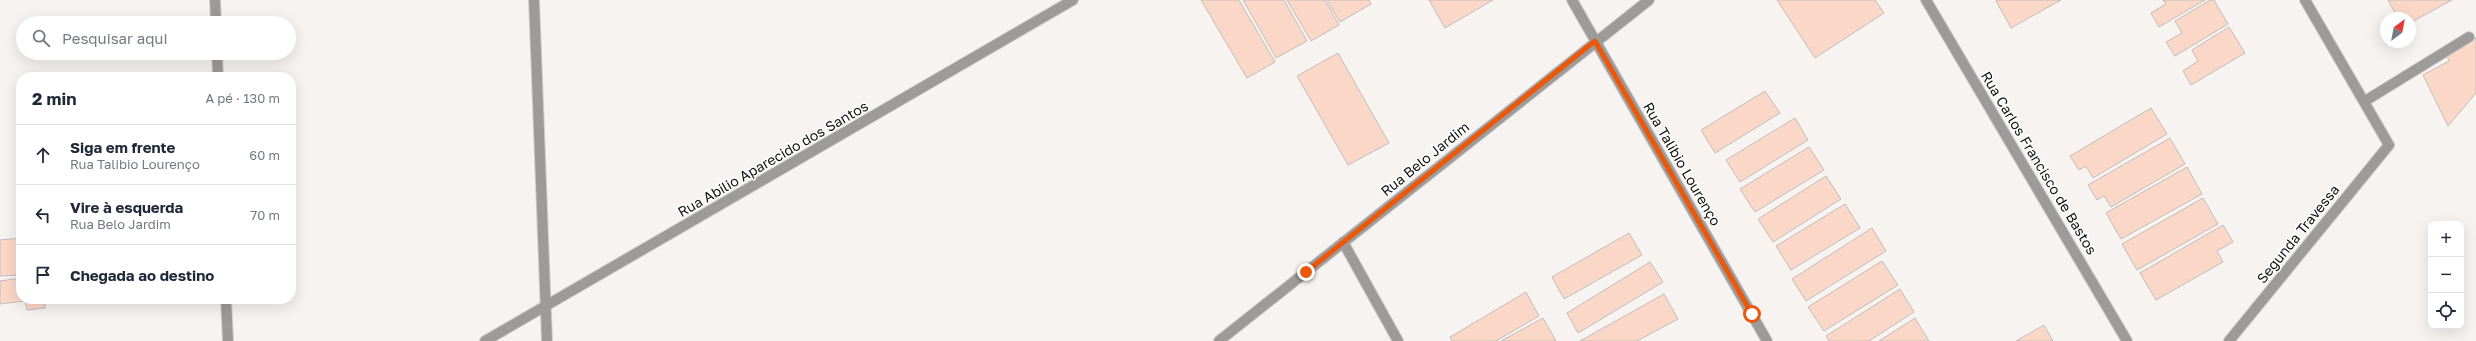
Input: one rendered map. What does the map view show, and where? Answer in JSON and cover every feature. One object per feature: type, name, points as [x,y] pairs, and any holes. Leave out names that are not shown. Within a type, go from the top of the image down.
[{"type":"street","points":[[215,0],[216,16]]},
{"type":"street","points":[[534,0],[547,341]]},
{"type":"street","name":"Rua Abilio Aparecido dos Santos","points":[[486,341],[1073,0]]},
{"type":"street","name":"Rua Talibio Lourenço","points":[[1572,0],[1767,341]]},
{"type":"street","name":"Rua Belo Jardim","points":[[1219,341],[1595,41],[1650,0]]},
{"type":"street","name":"Rua Carlos Francisco de Bastos","points":[[1926,0],[2127,341]]},
{"type":"street","points":[[2305,0],[2365,101],[2469,37]]},
{"type":"street","points":[[217,60],[218,72]]},
{"type":"street","name":"Segunda Travessa","points":[[2229,341],[2389,145],[2365,101]]},
{"type":"street","points":[[1343,242],[1398,341]]},
{"type":"street","points":[[226,304],[228,341]]},
{"type":"building","points":[[1201,0],[1239,0],[1275,62],[1247,78]]},
{"type":"building","points":[[1243,0],[1284,0],[1307,41],[1276,58]]},
{"type":"building","points":[[1287,0],[1325,0],[1339,25],[1311,41]]},
{"type":"building","points":[[1327,0],[1369,0],[1371,4],[1340,22]]},
{"type":"building","points":[[1429,0],[1493,0],[1445,28]]},
{"type":"building","points":[[1777,0],[1875,0],[1884,13],[1815,58]]},
{"type":"building","points":[[2061,0],[2011,28],[1996,1]]},
{"type":"building","points":[[2163,0],[2205,0],[2159,27],[2151,13],[2166,4]]},
{"type":"building","points":[[2210,0],[2214,0],[2228,24],[2175,56],[2166,42],[2182,33],[2175,21]]},
{"type":"building","points":[[2388,0],[2452,0],[2416,20],[2416,12],[2395,12]]},
{"type":"building","points":[[2229,27],[2245,53],[2191,85],[2183,71],[2198,61],[2192,50]]},
{"type":"building","points":[[2476,38],[2476,93],[2448,126],[2423,75],[2449,61],[2446,54]]},
{"type":"building","points":[[1338,53],[1389,143],[1348,165],[1297,76]]},
{"type":"building","points":[[1765,91],[1780,113],[1715,153],[1701,130]]},
{"type":"building","points":[[2151,108],[2167,134],[2093,178],[2086,166],[2079,170],[2070,156]]},
{"type":"building","points":[[1795,118],[1808,140],[1740,182],[1726,160]]},
{"type":"building","points":[[2170,138],[2185,164],[2111,207],[2104,196],[2097,200],[2088,185]]},
{"type":"building","points":[[1809,147],[1824,170],[1755,212],[1740,189]]},
{"type":"building","points":[[2187,167],[2202,194],[2121,239],[2106,213]]},
{"type":"building","points":[[1826,176],[1841,199],[1773,242],[1758,219]]},
{"type":"building","points":[[2203,198],[2218,224],[2137,270],[2122,244]]},
{"type":"building","points":[[1845,204],[1860,228],[1791,270],[1776,246]]},
{"type":"building","points":[[2223,225],[2233,242],[2217,251],[2223,262],[2156,300],[2140,273]]},
{"type":"building","points":[[1872,228],[1886,251],[1806,301],[1792,279]]},
{"type":"building","points":[[1629,233],[1642,255],[1564,299],[1552,277]]},
{"type":"building","points":[[16,238],[16,275],[0,276],[0,240]]},
{"type":"building","points":[[1882,261],[1898,285],[1824,331],[1808,307]]},
{"type":"building","points":[[1650,262],[1663,282],[1578,333],[1567,313]]},
{"type":"building","points":[[16,279],[16,302],[0,304],[0,281]]},
{"type":"building","points":[[1900,289],[1914,312],[1869,341],[1829,341],[1826,336]]},
{"type":"building","points":[[1526,292],[1539,316],[1496,341],[1452,341],[1450,337]]},
{"type":"building","points":[[1664,294],[1678,319],[1637,341],[1580,341]]},
{"type":"building","points":[[26,304],[45,304],[45,308],[27,310]]},
{"type":"building","points":[[1543,318],[1556,341],[1501,341]]},
{"type":"building","points":[[1915,318],[1929,341],[1879,341]]},
{"type":"building","points":[[2044,325],[2053,341],[2016,341]]},
{"type":"route","points":[[1306,272],[1595,41],[1752,314]]}]
